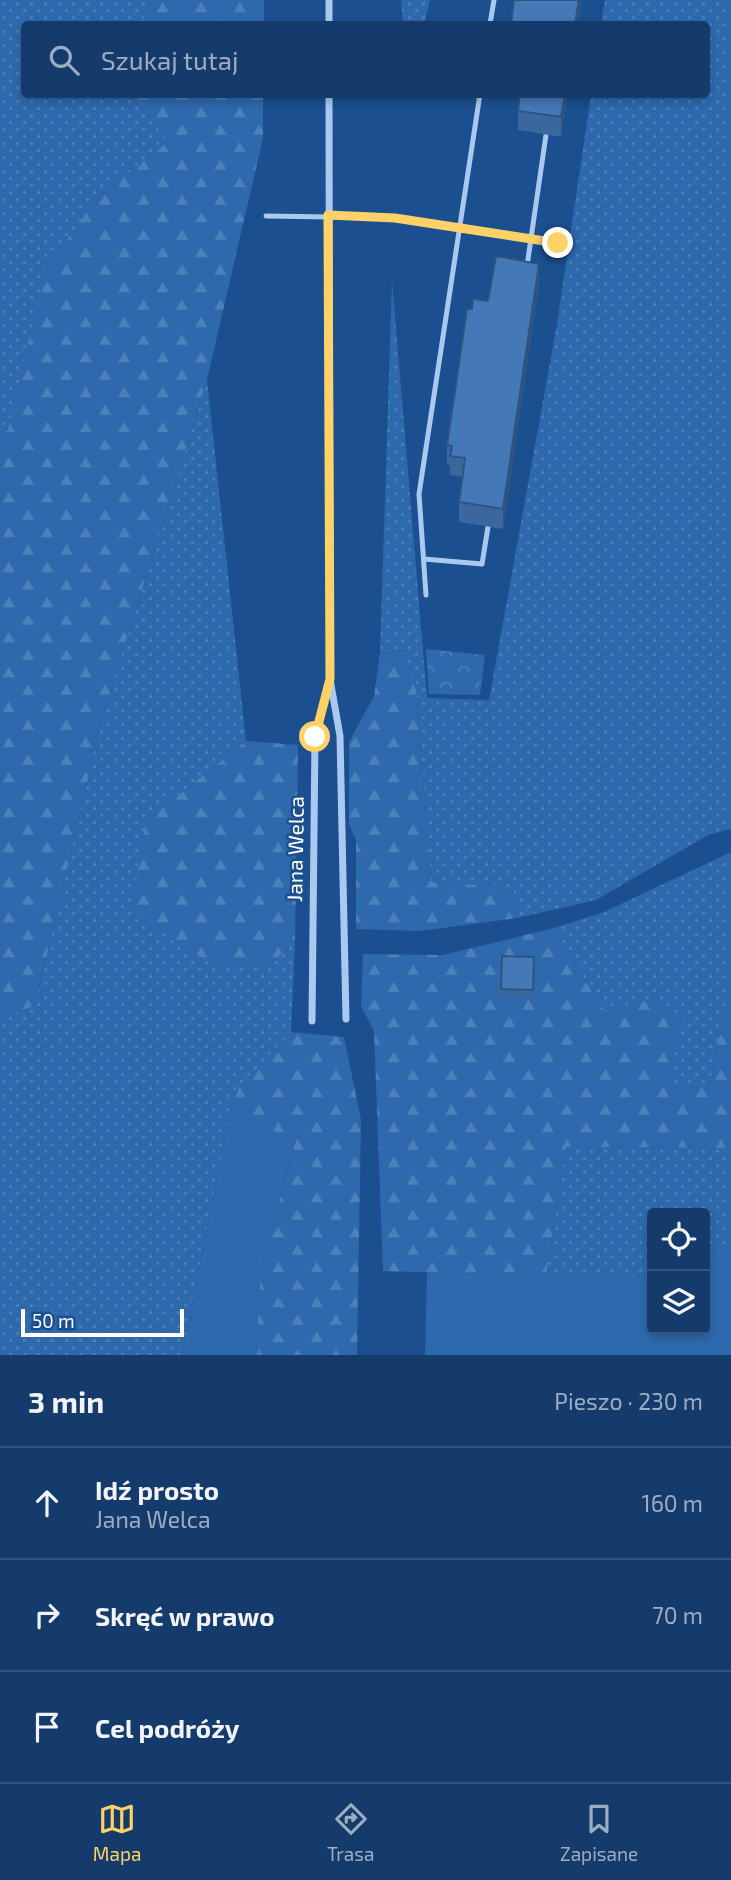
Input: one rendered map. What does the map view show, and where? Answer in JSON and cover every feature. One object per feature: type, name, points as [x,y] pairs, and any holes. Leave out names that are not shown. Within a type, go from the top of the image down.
[{"type":"street","points":[[328,0],[328,21]]},
{"type":"street","name":"Jana Welca","points":[[328,98],[330,679],[340,736],[346,1019]]},
{"type":"street","name":"Jana Welca","points":[[312,1021],[315,737],[330,679]]},
{"type":"lane","points":[[490,21],[494,0]]},
{"type":"lane","points":[[426,594],[419,494],[479,98]]},
{"type":"lane","points":[[527,270],[547,135]]},
{"type":"lane","points":[[265,216],[395,218],[558,243]]},
{"type":"lane","points":[[424,559],[482,564],[488,527]]},
{"type":"green space","points":[[0,0],[156,0],[142,21],[21,21],[21,98],[131,98],[169,141],[99,196],[8,431],[0,432]]},
{"type":"green space","points":[[156,0],[264,0],[264,21],[142,21]]},
{"type":"green space","points":[[401,0],[430,0],[425,21],[403,21]]},
{"type":"green space","points":[[605,0],[731,0],[731,829],[708,835],[596,900],[517,918],[513,887],[431,882],[415,675],[401,651],[380,654],[392,281],[427,698],[489,700],[557,324],[591,98],[710,98],[710,21],[602,21]]},
{"type":"green space","points":[[131,98],[263,98],[263,138],[207,380],[103,715],[35,1006],[0,1017],[0,432],[8,431],[45,270],[99,196],[169,141]]},
{"type":"green space","points":[[207,380],[246,741],[146,821],[268,965],[295,943],[291,1032],[238,1089],[230,1112],[182,1355],[0,1355],[0,1017],[35,1006],[103,715]]},
{"type":"green space","points":[[426,649],[485,655],[480,695],[429,694]]},
{"type":"green space","points":[[401,651],[415,675],[431,882],[513,887],[517,918],[420,931],[356,929],[356,840],[349,825],[349,742],[374,696],[380,654]]},
{"type":"green space","points":[[246,741],[298,745],[295,943],[268,965],[212,963],[131,913],[146,821]]},
{"type":"green space","points":[[731,852],[731,1016],[721,1014],[710,1087],[667,1087],[654,998],[605,1012],[554,928],[604,912]]},
{"type":"green space","points":[[554,928],[605,1012],[654,998],[683,1018],[667,1087],[710,1087],[721,1014],[731,1016],[731,1148],[566,1147],[546,1276],[383,1271],[374,1031],[361,1006],[363,954],[443,955]]},
{"type":"green space","points":[[291,1032],[344,1037],[361,1120],[357,1355],[256,1355],[260,1275],[295,1141],[230,1112],[238,1089]]},
{"type":"green space","points":[[230,1112],[295,1140],[260,1275],[256,1355],[182,1355]]},
{"type":"green space","points":[[566,1147],[731,1148],[731,1249],[710,1250],[710,1208],[647,1208],[647,1278],[546,1276]]},
{"type":"green space","points":[[731,1249],[731,1355],[425,1355],[427,1272],[647,1278],[647,1334],[710,1334],[710,1250]]},
{"type":"building","points":[[514,0],[579,0],[576,21],[511,21]]},
{"type":"building","points":[[520,98],[564,98],[561,117],[518,111]]},
{"type":"building","points":[[496,256],[539,264],[503,509],[459,502],[465,458],[450,456],[452,446],[447,445],[467,309],[472,309],[473,299],[488,301]]},
{"type":"building","points":[[502,956],[534,957],[533,990],[501,989]]},
{"type":"route","points":[[315,737],[330,679],[328,215],[395,218],[558,243]]}]
